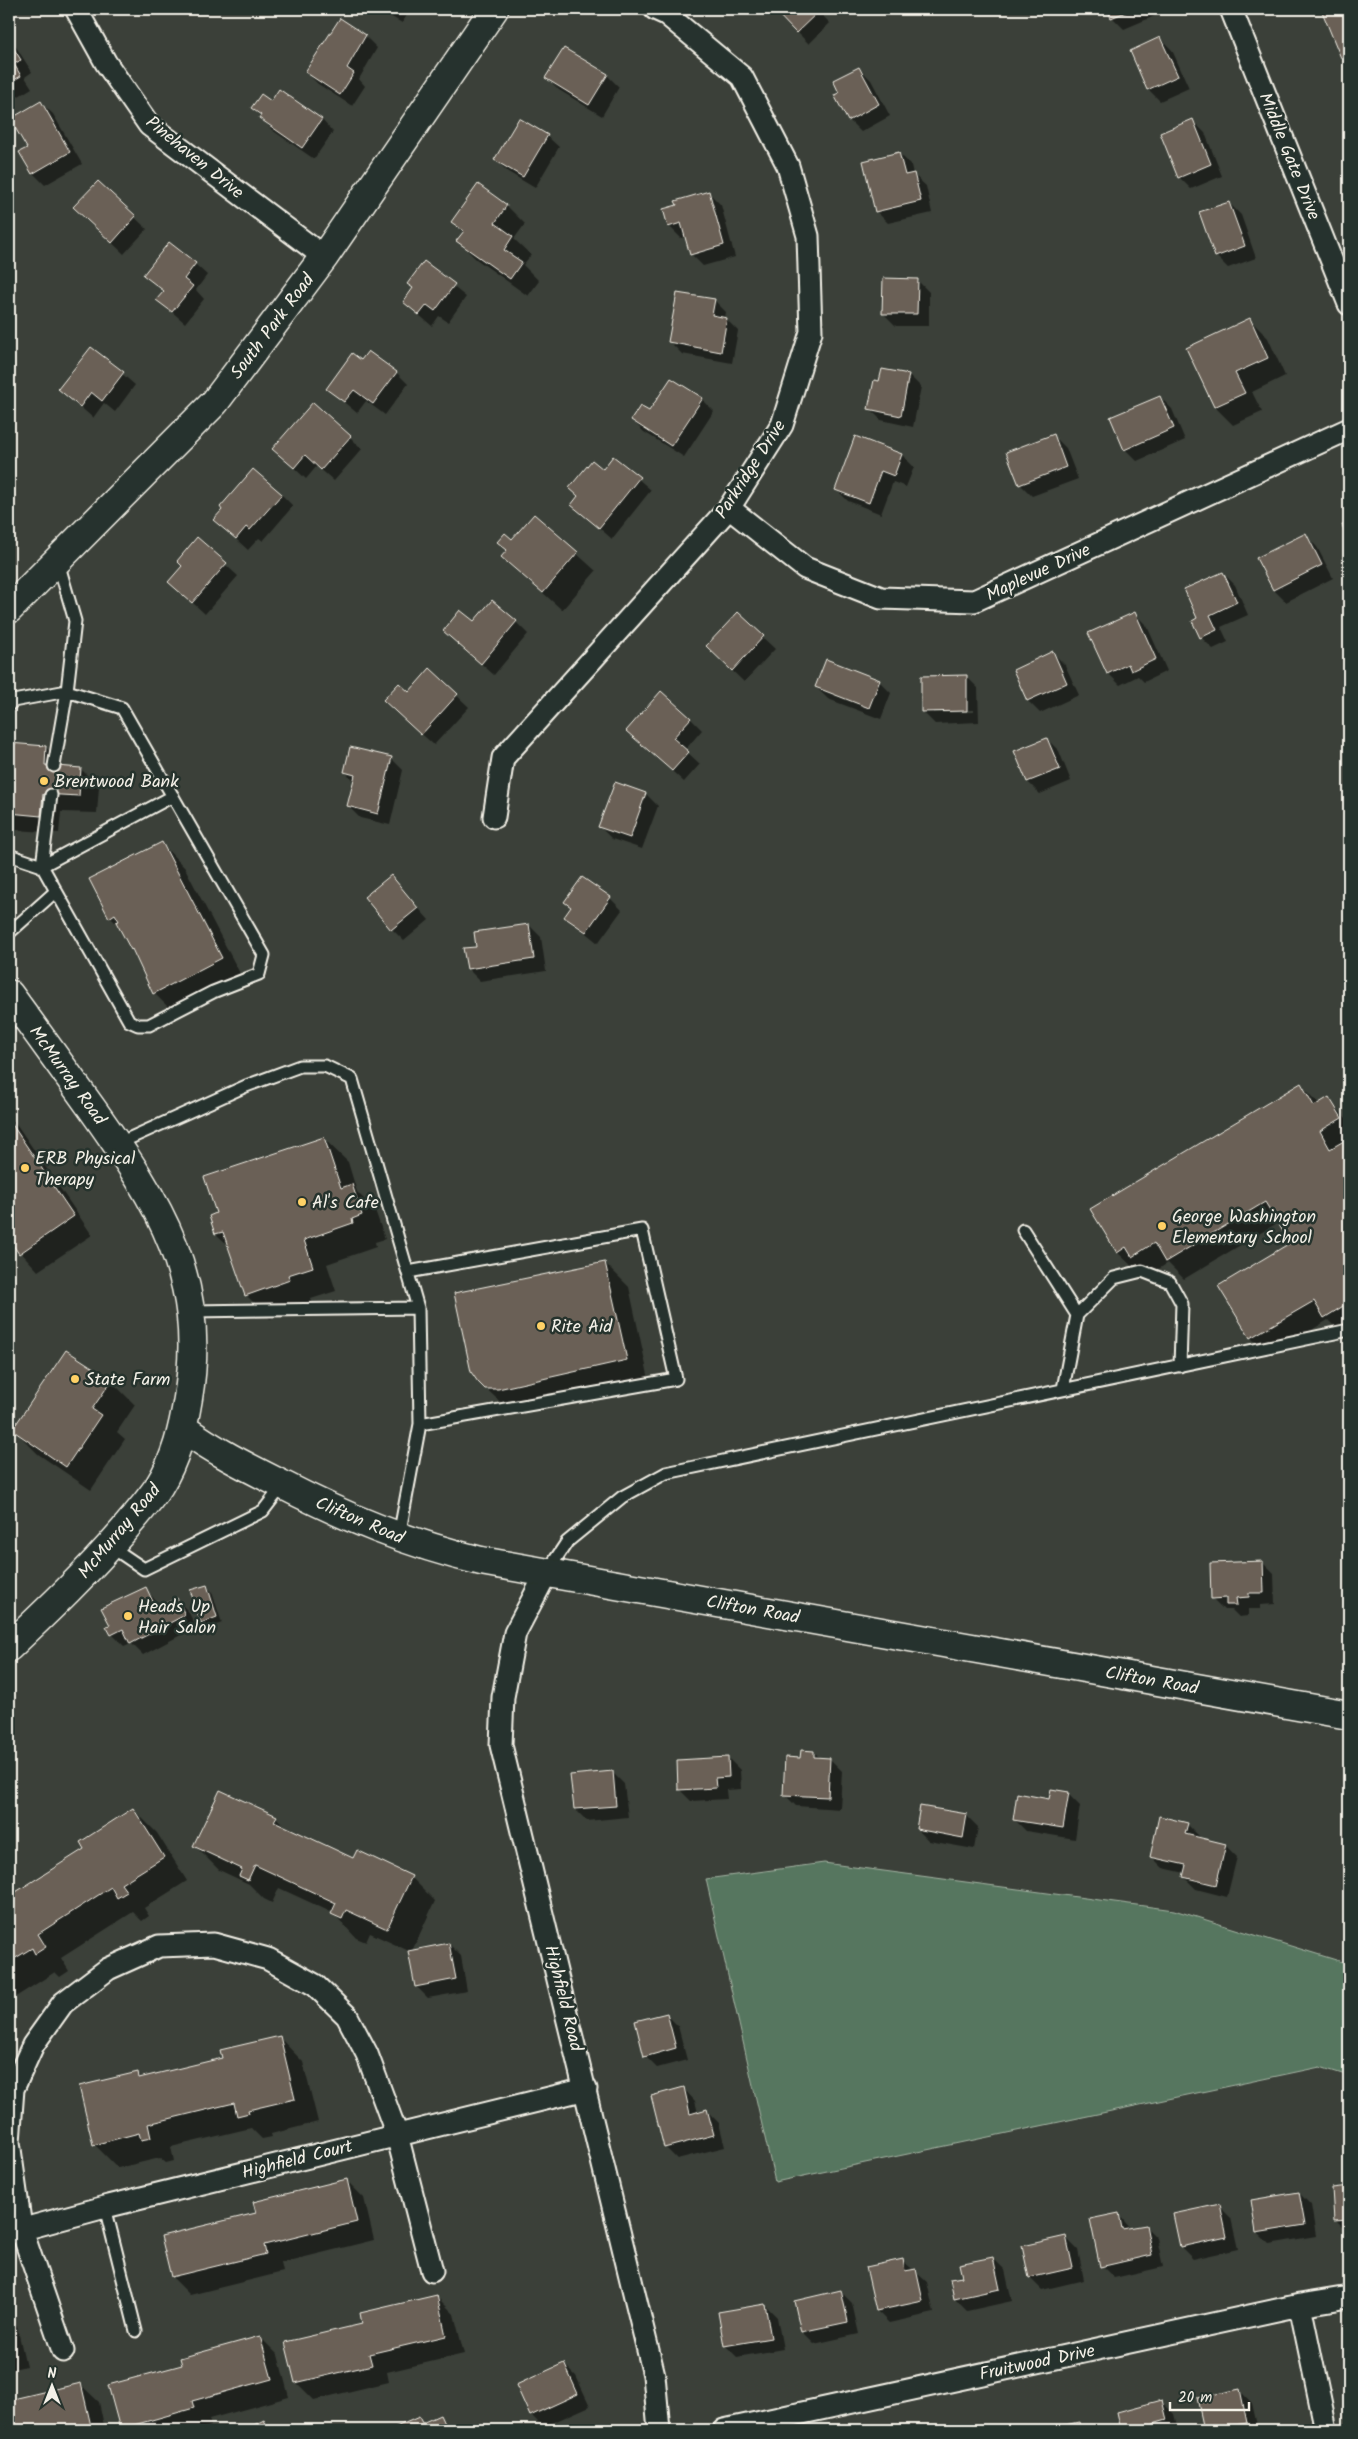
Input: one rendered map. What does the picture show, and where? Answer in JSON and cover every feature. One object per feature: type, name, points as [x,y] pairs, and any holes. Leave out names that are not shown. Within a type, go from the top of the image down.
[{"type":"main road","name":"South Park Road","points":[[9,609],[58,562],[215,402],[324,256],[494,9]]},
{"type":"main road","name":"McMurray Road","points":[[9,994],[117,1144],[150,1195],[169,1230],[182,1269],[191,1310],[193,1352],[191,1380],[183,1428],[170,1465],[159,1486],[110,1546],[55,1604],[9,1647]]},
{"type":"main road","name":"Clifton Road","points":[[183,1428],[205,1444],[283,1485],[366,1525],[437,1550],[481,1561],[1349,1715]]},
{"type":"street","name":"Pinehaven Drive","points":[[76,9],[106,64],[148,125],[324,256]]},
{"type":"street","name":"Parkridge Drive","points":[[494,817],[503,758],[729,508],[782,425],[811,332],[808,236],[788,166],[742,77],[666,14],[655,9]]},
{"type":"street","name":"Middle Gate Drive","points":[[1231,9],[1349,304]]},
{"type":"street","name":"Maplevue Drive","points":[[729,508],[805,568],[881,598],[974,601],[1349,429]]},
{"type":"street","name":"Highfield Road","points":[[547,1572],[515,1632],[503,1697],[501,1745],[654,2375],[659,2430]]},
{"type":"street","points":[[63,2351],[15,2230],[9,2142],[13,2089],[33,2045],[64,2003],[108,1969],[158,1946],[214,1944],[268,1959],[315,1986],[347,2016],[367,2054],[397,2134],[432,2271]]},
{"type":"street","name":"Highfield Court","points":[[15,2230],[397,2134],[586,2089]]},
{"type":"street","name":"Fruitwood Drive","points":[[724,2430],[1300,2305],[1349,2297]]},
{"type":"street","points":[[1300,2305],[1326,2430]]},
{"type":"lane","points":[[54,766],[68,691],[75,621],[58,562]]},
{"type":"lane","points":[[9,705],[13,700],[68,691],[122,708],[264,954],[259,974],[213,992],[149,1025],[138,1025],[129,1021],[42,866],[51,795]]},
{"type":"lane","points":[[9,855],[42,866],[173,796]]},
{"type":"lane","points":[[9,933],[56,891]]},
{"type":"lane","points":[[117,1144],[255,1083],[300,1066],[325,1066],[352,1079],[418,1308],[420,1424],[399,1538]]},
{"type":"lane","points":[[408,1272],[642,1230],[676,1379],[420,1424]]},
{"type":"lane","points":[[1024,1230],[1077,1315]]},
{"type":"lane","points":[[1063,1388],[1077,1315],[1114,1278],[1142,1271],[1170,1282],[1182,1304],[1180,1366]]},
{"type":"lane","points":[[191,1310],[418,1308]]},
{"type":"lane","points":[[547,1572],[568,1542],[622,1498],[666,1473],[1063,1388],[1180,1366],[1349,1330]]},
{"type":"lane","points":[[110,1546],[144,1569],[263,1511],[283,1485]]},
{"type":"lane","points":[[105,2207],[136,2332]]},
{"type":"green space","points":[[824,1863],[1174,1910],[1349,1964],[1349,2076],[1320,2067],[775,2182],[706,1879]]},
{"type":"building","points":[[773,9],[817,9],[819,11],[796,33]]},
{"type":"building","points":[[1107,9],[1133,9],[1111,18]]},
{"type":"building","points":[[1321,9],[1349,9],[1349,55],[1341,58]]},
{"type":"building","points":[[340,18],[366,35],[347,68],[354,73],[340,95],[305,72]]},
{"type":"building","points":[[1160,37],[1178,76],[1147,90],[1130,51]]},
{"type":"building","points":[[9,41],[21,60],[14,64],[21,76],[9,83]]},
{"type":"building","points":[[564,48],[608,74],[589,105],[545,78]]},
{"type":"building","points":[[859,67],[879,104],[848,121],[834,95],[839,93],[833,80]]},
{"type":"building","points":[[279,89],[322,119],[302,148],[259,118],[261,115],[251,108],[261,94],[271,101]]},
{"type":"building","points":[[41,101],[70,152],[32,174],[19,152],[27,148],[10,119]]},
{"type":"building","points":[[519,118],[548,135],[523,177],[494,160]]},
{"type":"building","points":[[1193,119],[1211,164],[1178,178],[1160,133]]},
{"type":"building","points":[[899,152],[905,175],[914,173],[921,201],[875,212],[863,161]]},
{"type":"building","points":[[98,181],[136,216],[112,243],[73,207]]},
{"type":"building","points":[[478,184],[507,205],[495,223],[513,236],[504,250],[522,262],[510,279],[456,241],[464,231],[451,222]]},
{"type":"building","points":[[709,191],[724,245],[690,255],[681,223],[668,227],[663,209],[677,205],[675,201]]},
{"type":"building","points":[[1229,202],[1245,246],[1215,257],[1199,212]]},
{"type":"building","points":[[169,242],[196,263],[184,279],[193,286],[172,312],[156,300],[164,291],[143,275]]},
{"type":"building","points":[[424,261],[455,284],[435,311],[427,305],[419,315],[403,302],[413,288],[407,284]]},
{"type":"building","points":[[883,278],[918,279],[917,314],[882,314]]},
{"type":"building","points":[[677,293],[715,299],[712,315],[727,318],[721,352],[668,342]]},
{"type":"building","points":[[1250,318],[1268,358],[1235,373],[1245,393],[1214,407],[1186,348]]},
{"type":"building","points":[[91,347],[124,372],[102,401],[91,392],[80,407],[58,389]]},
{"type":"building","points":[[368,351],[397,372],[373,404],[354,390],[344,402],[326,389],[352,353],[361,360]]},
{"type":"building","points":[[882,369],[909,374],[901,416],[868,409],[874,380],[879,381]]},
{"type":"building","points":[[671,378],[703,398],[671,446],[631,420],[640,406],[649,411]]},
{"type":"building","points":[[1160,396],[1174,428],[1124,450],[1110,417]]},
{"type":"building","points":[[313,402],[351,436],[321,470],[305,455],[294,468],[272,449]]},
{"type":"building","points":[[1054,434],[1066,467],[1019,485],[1006,452]]},
{"type":"building","points":[[855,436],[902,454],[894,476],[881,471],[869,503],[835,490]]},
{"type":"building","points":[[613,456],[640,477],[599,528],[571,505],[578,496],[569,488],[592,460],[603,469]]},
{"type":"building","points":[[253,469],[282,494],[250,530],[246,527],[236,539],[213,520],[222,510],[220,507]]},
{"type":"building","points":[[534,514],[578,552],[543,593],[501,557],[507,550],[497,542],[505,533],[512,539]]},
{"type":"building","points":[[1349,523],[1349,542],[1342,525]]},
{"type":"building","points":[[1306,533],[1322,565],[1273,590],[1256,558]]},
{"type":"building","points":[[197,537],[227,563],[192,603],[168,582],[182,566],[177,561]]},
{"type":"building","points":[[1223,572],[1237,602],[1210,615],[1217,630],[1200,638],[1192,621],[1197,618],[1184,589]]},
{"type":"building","points":[[492,600],[517,621],[481,664],[443,631],[460,610],[474,621]]},
{"type":"building","points":[[738,612],[764,636],[732,671],[706,646]]},
{"type":"building","points":[[1135,612],[1156,659],[1131,671],[1128,664],[1107,674],[1088,633]]},
{"type":"building","points":[[1053,651],[1067,683],[1027,701],[1013,670]]},
{"type":"building","points":[[826,659],[880,680],[869,708],[815,687]]},
{"type":"building","points":[[430,668],[458,694],[421,735],[383,700],[399,683],[409,692]]},
{"type":"building","points":[[967,675],[967,711],[921,712],[921,676]]},
{"type":"building","points":[[661,691],[691,718],[673,738],[689,752],[672,771],[626,731]]},
{"type":"building","points":[[1047,738],[1060,769],[1027,782],[1014,751]]},
{"type":"building","name":"Brentwood Bank","points":[[9,743],[46,746],[45,765],[81,768],[79,796],[43,794],[41,816],[9,813]]},
{"type":"building","points":[[350,747],[392,757],[378,814],[347,806],[355,775],[344,772]]},
{"type":"building","points":[[615,782],[646,793],[630,838],[598,827]]},
{"type":"building","points":[[162,842],[222,958],[153,994],[132,949],[116,922],[119,921],[115,914],[109,918],[89,879]]},
{"type":"building","points":[[391,875],[418,908],[391,930],[364,897]]},
{"type":"building","points":[[582,877],[611,897],[586,932],[564,917],[571,907],[564,902]]},
{"type":"building","points":[[529,924],[534,959],[467,969],[463,948],[476,947],[474,932]]},
{"type":"building","name":"George Washington Elementary School","points":[[1301,1083],[1314,1106],[1329,1097],[1342,1118],[1320,1131],[1330,1149],[1349,1138],[1349,1307],[1347,1308],[1345,1305],[1324,1318],[1314,1301],[1250,1338],[1218,1286],[1290,1243],[1265,1202],[1165,1262],[1154,1243],[1132,1257],[1126,1247],[1117,1253],[1090,1209]]},
{"type":"building","name":"ERB Physical Therapy","points":[[9,1120],[74,1216],[19,1254],[9,1239]]},
{"type":"building","points":[[324,1137],[341,1188],[352,1184],[362,1215],[352,1219],[353,1223],[304,1240],[313,1267],[288,1275],[290,1280],[245,1296],[223,1232],[215,1234],[209,1216],[216,1213],[204,1177]]},
{"type":"building","name":"Rite Aid","points":[[605,1262],[627,1360],[498,1389],[485,1389],[478,1382],[471,1372],[454,1293]]},
{"type":"building","points":[[66,1350],[112,1380],[92,1409],[101,1415],[66,1467],[12,1430]]},
{"type":"building","points":[[1263,1561],[1264,1593],[1249,1593],[1249,1597],[1236,1598],[1237,1605],[1226,1605],[1226,1598],[1211,1599],[1210,1563]]},
{"type":"building","points":[[207,1585],[217,1617],[201,1623],[190,1590]]},
{"type":"building","points":[[146,1587],[156,1608],[177,1598],[185,1615],[130,1644],[123,1629],[111,1635],[106,1626],[110,1625],[101,1608]]},
{"type":"building","points":[[801,1750],[814,1751],[814,1757],[830,1758],[828,1797],[783,1795],[785,1757],[800,1758]]},
{"type":"building","points":[[728,1757],[729,1777],[715,1778],[716,1788],[678,1790],[677,1760]]},
{"type":"building","points":[[613,1771],[616,1806],[574,1809],[570,1775]]},
{"type":"building","points":[[1051,1789],[1069,1792],[1063,1828],[1013,1820],[1017,1793],[1049,1799]]},
{"type":"building","points":[[220,1790],[277,1816],[274,1821],[353,1858],[357,1850],[412,1876],[387,1929],[346,1910],[342,1919],[331,1914],[336,1903],[255,1865],[248,1880],[239,1876],[242,1869],[193,1846]]},
{"type":"building","points":[[920,1806],[967,1814],[963,1838],[916,1829]]},
{"type":"building","points":[[133,1808],[164,1857],[121,1884],[127,1892],[117,1898],[111,1887],[38,1934],[46,1947],[35,1954],[32,1948],[9,1962],[9,1891],[11,1895],[84,1849],[80,1842]]},
{"type":"building","points":[[1159,1816],[1188,1823],[1185,1834],[1226,1844],[1216,1885],[1183,1877],[1186,1865],[1150,1857]]},
{"type":"building","points":[[449,1943],[456,1979],[415,1987],[408,1951]]},
{"type":"building","points":[[667,2013],[676,2048],[644,2057],[635,2021]]},
{"type":"building","points":[[280,2036],[295,2099],[248,2110],[249,2113],[237,2116],[234,2103],[148,2124],[151,2138],[141,2140],[139,2133],[93,2145],[79,2086],[138,2072],[139,2078],[222,2058],[220,2050]]},
{"type":"building","points":[[684,2087],[690,2114],[707,2109],[714,2135],[664,2148],[651,2096]]},
{"type":"building","points":[[347,2179],[357,2222],[264,2245],[266,2254],[171,2277],[161,2236],[256,2213],[253,2202]]},
{"type":"building","points":[[1349,2186],[1349,2220],[1334,2221],[1332,2188]]},
{"type":"building","points":[[1299,2192],[1305,2225],[1256,2233],[1251,2200]]},
{"type":"building","points":[[1220,2204],[1227,2237],[1180,2247],[1173,2214]]},
{"type":"building","points":[[1119,2213],[1122,2229],[1146,2225],[1152,2255],[1100,2267],[1090,2219]]},
{"type":"building","points":[[1066,2236],[1073,2268],[1029,2278],[1022,2246]]},
{"type":"building","points":[[993,2257],[1000,2289],[954,2299],[950,2279],[962,2277],[959,2264]]},
{"type":"building","points":[[903,2259],[905,2271],[916,2269],[923,2301],[876,2311],[866,2267]]},
{"type":"building","points":[[841,2290],[848,2322],[801,2332],[794,2301]]},
{"type":"building","points":[[437,2295],[446,2336],[369,2354],[372,2365],[295,2383],[285,2342],[362,2324],[360,2313]]},
{"type":"building","points":[[765,2304],[771,2338],[724,2346],[718,2312]]},
{"type":"building","points":[[260,2336],[272,2379],[192,2401],[194,2408],[120,2429],[108,2385],[182,2365],[180,2358]]},
{"type":"building","points":[[564,2363],[578,2394],[530,2416],[516,2385]]},
{"type":"building","points":[[81,2383],[91,2426],[71,2430],[9,2430],[9,2400]]},
{"type":"building","points":[[1240,2389],[1247,2423],[1204,2430],[1197,2398]]},
{"type":"building","points":[[1162,2400],[1167,2420],[1153,2424],[1155,2430],[1121,2430],[1117,2412]]},
{"type":"building","points":[[440,2415],[447,2430],[389,2430],[419,2417],[422,2423]]},
{"type":"building","points":[[264,2420],[269,2430],[251,2430],[250,2427]]},
{"type":"building","points":[[1079,2422],[1081,2430],[1041,2430]]},
{"type":"place","name":"Brentwood Bank","points":[[44,781]]},
{"type":"place","name":"ERB Physical Therapy","points":[[25,1168]]},
{"type":"place","name":"Al's Cafe","points":[[302,1202]]},
{"type":"place","name":"George Washington Elementary School","points":[[1162,1226]]},
{"type":"place","name":"Rite Aid","points":[[541,1326]]},
{"type":"place","name":"State Farm","points":[[75,1379]]},
{"type":"place","name":"Heads Up Hair Salon","points":[[128,1616]]}]
